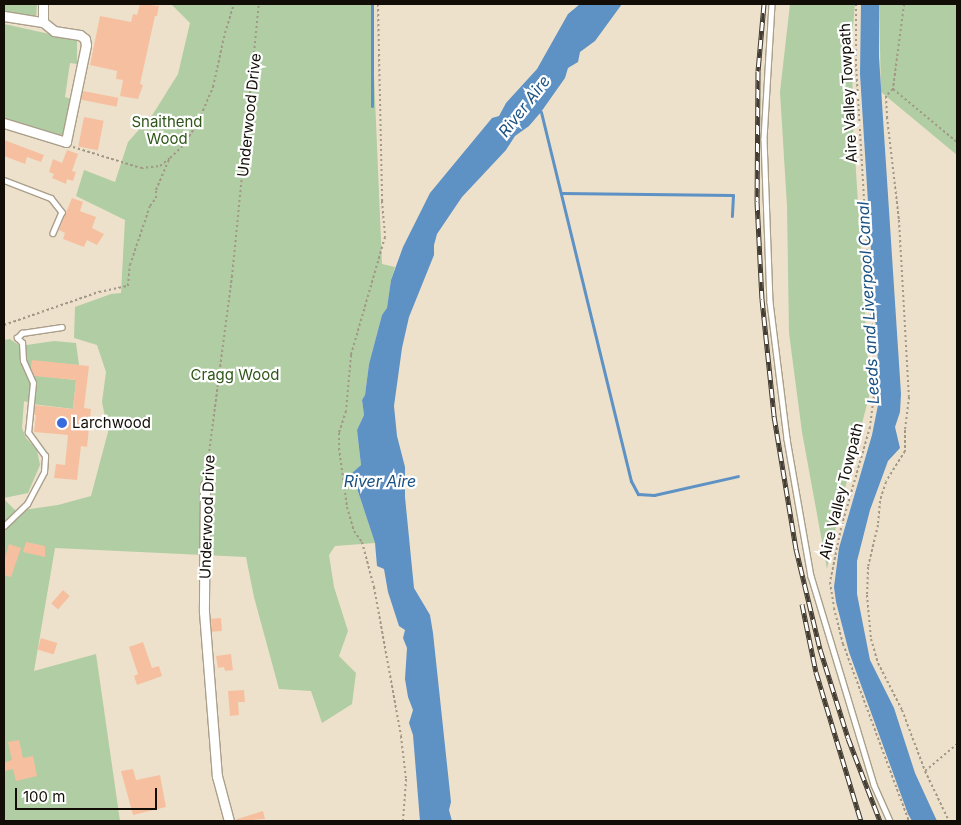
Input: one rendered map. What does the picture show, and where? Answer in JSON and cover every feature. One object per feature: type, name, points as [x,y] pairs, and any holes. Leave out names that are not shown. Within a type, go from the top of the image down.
[{"type":"street","points":[[42,22],[43,4]]},
{"type":"street","points":[[4,16],[42,22],[54,31],[80,35],[85,39],[86,46],[66,142],[4,123]]},
{"type":"street","name":"Underwood Drive","points":[[205,485],[204,612],[217,776],[230,821]]},
{"type":"lane","points":[[772,4],[764,139],[770,302],[787,439],[811,576],[874,784],[890,821]]},
{"type":"lane","points":[[4,180],[51,198],[62,212],[53,233]]},
{"type":"lane","points":[[4,526],[27,504],[44,472],[45,464],[45,456],[28,433],[33,383],[24,361],[22,343],[17,338],[22,333],[62,327]]},
{"type":"path","points":[[66,142],[78,150],[141,168],[160,166],[170,158],[184,145],[199,120],[212,87],[234,4]]},
{"type":"path","name":"Underwood Drive","points":[[205,485],[233,268],[259,4]]},
{"type":"path","points":[[378,4],[382,201],[385,237],[351,355],[346,411],[339,434],[347,507],[354,531],[362,542],[374,587],[401,736],[406,779],[403,821]]},
{"type":"path","name":"Aire Valley Towpath","points":[[856,4],[856,64],[876,386],[870,427],[841,528],[830,582],[834,608],[844,644],[909,821]]},
{"type":"path","points":[[904,4],[892,90],[886,96],[899,220],[909,397],[905,430],[905,451],[886,482],[880,501],[878,525],[868,567],[867,595],[871,639],[878,663],[902,710],[925,771],[949,821]]},
{"type":"path","points":[[892,90],[957,142]]},
{"type":"path","points":[[4,325],[99,292],[128,286],[130,265],[170,158]]},
{"type":"path","points":[[925,771],[957,744]]},
{"type":"green space","points":[[4,4],[37,4],[36,18],[4,12]]},
{"type":"green space","name":"Cragg Wood","points":[[171,4],[371,4],[382,264],[395,267],[387,309],[382,315],[369,364],[365,395],[362,400],[364,415],[357,430],[361,465],[352,473],[375,543],[335,546],[329,555],[334,587],[348,631],[339,656],[356,673],[352,704],[322,723],[311,691],[279,689],[254,597],[246,557],[55,548],[34,671],[96,654],[120,821],[4,821],[4,499],[16,511],[58,505],[91,496],[108,432],[102,402],[106,372],[97,345],[74,338],[75,307],[111,294],[121,293],[125,220],[76,196],[84,170],[115,182],[128,142],[153,114],[178,74],[190,23]]},
{"type":"green space","points":[[790,4],[855,4],[852,38],[853,124],[870,393],[840,507],[827,569],[802,432],[789,333],[787,206],[780,92]]},
{"type":"green space","points":[[879,4],[957,4],[957,155],[881,92]]},
{"type":"green space","points":[[4,24],[77,40],[77,64],[70,63],[65,97],[71,99],[65,134],[59,137],[4,119]]},
{"type":"green space","points":[[10,339],[20,346],[54,341],[76,343],[79,365],[32,361],[31,375],[76,380],[73,409],[32,404],[24,401],[22,428],[26,438],[37,450],[40,465],[28,493],[4,498],[4,340]]},
{"type":"water","name":"River Aire","points":[[580,4],[622,4],[595,41],[580,52],[578,62],[568,68],[565,78],[541,112],[529,126],[515,136],[506,150],[462,197],[437,234],[434,255],[409,317],[402,348],[394,406],[397,436],[405,467],[405,497],[414,588],[430,615],[433,633],[451,802],[449,810],[452,821],[420,821],[413,735],[409,723],[413,710],[408,697],[405,679],[407,648],[403,638],[405,630],[399,626],[388,592],[384,569],[377,566],[375,543],[352,473],[361,465],[357,430],[364,415],[362,400],[365,395],[369,364],[382,315],[387,308],[391,280],[403,247],[430,193],[492,118],[499,116],[506,103],[537,69],[568,14]]},
{"type":"water","points":[[861,4],[879,4],[879,57],[901,394],[900,412],[895,427],[900,448],[888,461],[870,510],[857,561],[857,594],[870,660],[894,708],[915,773],[937,821],[912,821],[908,814],[849,652],[834,587],[839,548],[872,435],[880,395],[860,74]]},
{"type":"building","points":[[140,4],[159,6],[157,16],[155,16],[140,84],[143,85],[138,99],[120,96],[123,80],[116,79],[117,71],[90,65],[100,16],[131,22],[133,14],[137,15]]},
{"type":"building","points":[[83,91],[118,98],[117,107],[81,100]]},
{"type":"building","points":[[84,117],[104,121],[98,150],[78,146]]},
{"type":"building","points":[[4,140],[44,155],[41,162],[27,157],[25,164],[4,156]]},
{"type":"building","points":[[67,150],[78,154],[72,171],[76,172],[73,181],[67,179],[66,184],[52,178],[54,174],[49,172],[53,159],[62,163]]},
{"type":"building","points":[[72,198],[83,202],[80,211],[96,217],[92,228],[104,234],[97,245],[87,240],[84,247],[63,239],[65,233],[59,230]]},
{"type":"building","name":"Larchwood","points":[[32,360],[89,366],[84,408],[91,409],[87,447],[81,446],[77,480],[54,478],[56,464],[65,465],[68,435],[34,432],[35,405],[73,409],[76,380],[34,376],[31,369]]},
{"type":"building","points":[[26,542],[45,546],[45,557],[23,552]]},
{"type":"building","points":[[9,544],[21,548],[11,577],[4,575],[4,562]]},
{"type":"building","points":[[63,590],[70,596],[58,609],[51,604]]},
{"type":"building","points":[[221,618],[222,631],[212,632],[211,619]]},
{"type":"building","points":[[41,638],[57,643],[54,654],[37,649]]},
{"type":"building","points":[[143,642],[152,668],[159,666],[162,676],[137,685],[134,676],[138,674],[129,647]]},
{"type":"building","points":[[231,654],[233,670],[225,671],[224,667],[218,668],[216,656]]},
{"type":"building","points":[[244,690],[245,702],[238,702],[239,715],[230,716],[228,691]]},
{"type":"building","points":[[19,740],[23,758],[33,756],[37,776],[16,781],[13,769],[5,771],[4,763],[12,760],[8,742]]},
{"type":"building","points":[[133,769],[136,780],[160,775],[166,807],[133,815],[121,771]]},
{"type":"building","points":[[263,811],[265,819],[237,821],[237,819]]},
{"type":"waterway","points":[[372,4],[372,106]]},
{"type":"waterway","points":[[541,112],[631,481],[638,494],[654,495],[738,476]]},
{"type":"waterway","points":[[561,193],[733,195],[732,216]]},
{"type":"railway","points":[[764,4],[758,71],[757,201],[762,299],[774,416],[796,549],[820,649],[848,738],[880,821]]},
{"type":"railway","points":[[802,604],[816,672],[861,821]]},
{"type":"place","name":"Larchwood","points":[[62,423]]},
{"type":"park label","name":"Snaithend Wood","points":[[167,130]]},
{"type":"water label","name":"Leeds and Liverpool Canal","points":[[868,303]]}]
